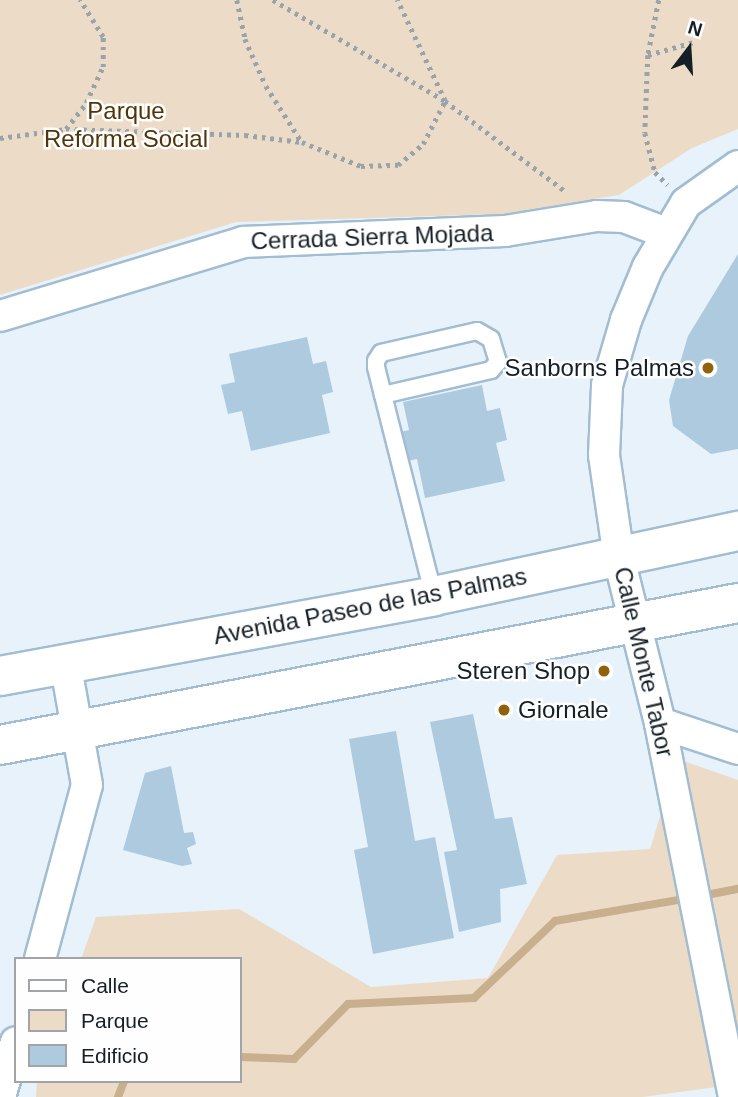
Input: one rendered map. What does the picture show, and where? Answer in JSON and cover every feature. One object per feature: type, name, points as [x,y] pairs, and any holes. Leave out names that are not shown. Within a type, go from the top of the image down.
[{"type":"main road","name":"Avenida Paseo de las Palmas","points":[[0,676],[434,596],[738,531]]},
{"type":"main road","points":[[0,745],[738,603]]},
{"type":"street","points":[[686,203],[738,166]]},
{"type":"street","name":"Calle Monte Tabor","points":[[686,203],[666,233],[626,320],[607,385],[604,455],[619,558],[660,723],[717,999],[734,1097]]},
{"type":"street","name":"Cerrada Sierra Mojada","points":[[0,316],[243,242],[505,232],[597,216],[624,217],[666,233]]},
{"type":"street","points":[[41,957],[87,785],[80,729],[65,662]]},
{"type":"street","points":[[660,723],[738,749]]},
{"type":"street","points":[[0,1097],[14,1049]]},
{"type":"lane","points":[[383,395],[491,370],[498,362],[491,339],[477,331],[381,353],[376,367],[383,395],[434,596]]},
{"type":"path","points":[[66,129],[86,103],[103,67],[103,37],[80,0]]},
{"type":"path","points":[[237,0],[245,39],[266,86],[302,142]]},
{"type":"path","points":[[273,0],[445,101],[597,216]]},
{"type":"path","points":[[397,0],[445,101]]},
{"type":"path","points":[[659,0],[648,55],[645,134],[655,172],[686,203]]},
{"type":"path","points":[[648,55],[694,42]]},
{"type":"path","points":[[0,138],[66,129],[170,130],[302,142],[360,166],[398,165],[423,144],[445,101]]},
{"type":"green space","name":"Parque Reforma Social","points":[[0,0],[738,0],[738,129],[692,148],[619,195],[502,214],[236,222],[0,295]]},
{"type":"green space","points":[[678,759],[738,780],[738,1084],[643,1097],[36,1097],[37,1083],[242,1083],[242,957],[82,957],[96,917],[239,909],[371,987],[488,978],[557,855],[650,849]]},
{"type":"building","name":"Sanborns Palmas","points":[[738,254],[738,449],[711,454],[673,426],[669,400],[688,336]]},
{"type":"building","points":[[307,337],[313,364],[326,361],[333,392],[322,395],[330,433],[251,451],[242,411],[228,414],[221,385],[235,382],[229,354]]},
{"type":"building","points":[[482,385],[487,411],[500,408],[507,440],[496,443],[505,481],[425,498],[417,459],[402,462],[396,433],[409,430],[403,402]]},
{"type":"building","points":[[473,714],[495,819],[512,817],[527,884],[500,889],[501,922],[459,932],[444,852],[457,850],[430,722]]},
{"type":"building","points":[[396,731],[415,841],[435,837],[454,938],[373,954],[354,850],[368,847],[349,739]]},
{"type":"building","points":[[171,766],[184,833],[193,832],[196,844],[187,848],[192,864],[182,866],[123,850],[145,773]]},
{"type":"waterway","points":[[701,896],[738,889]]},
{"type":"waterway","points":[[242,1057],[294,1059],[348,1004],[474,998],[555,921],[689,898]]},
{"type":"waterway","points":[[118,1097],[123,1083]]},
{"type":"place","name":"Sanborns Palmas","points":[[708,368]]},
{"type":"place","name":"Steren Shop","points":[[604,671]]},
{"type":"place","name":"Giornale","points":[[504,710]]}]
